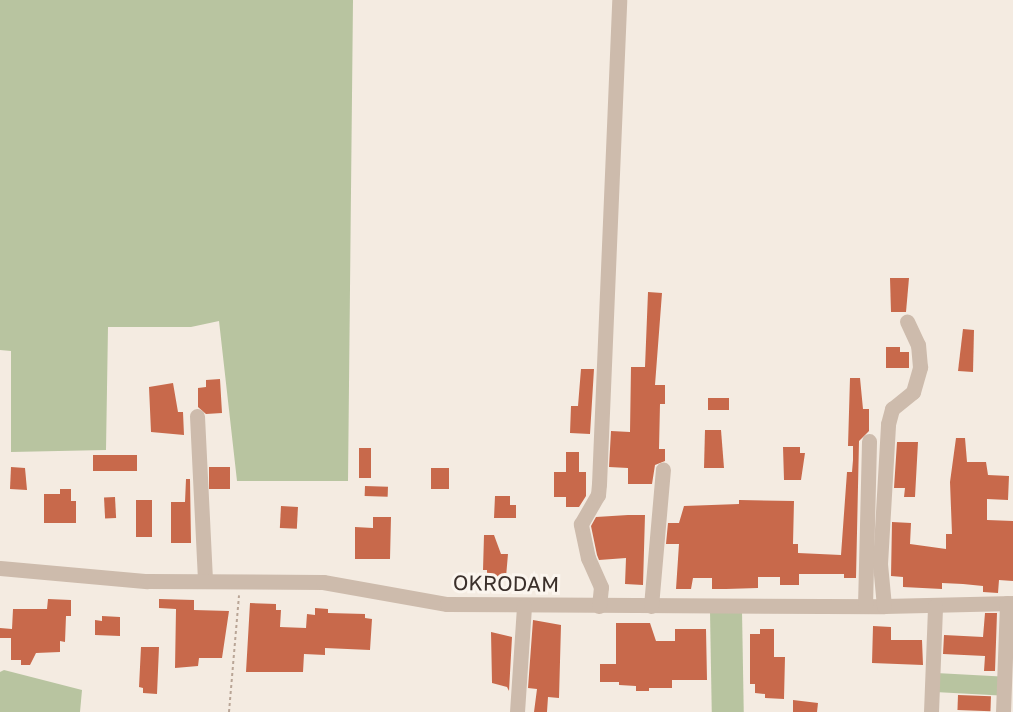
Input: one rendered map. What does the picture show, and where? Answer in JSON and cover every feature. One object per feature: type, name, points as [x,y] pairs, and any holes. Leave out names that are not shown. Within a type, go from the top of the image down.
[{"type":"street","points":[[599,606],[601,587],[588,558],[581,524],[598,495],[599,484],[619,0]]},
{"type":"street","points":[[884,606],[880,564],[888,424],[892,410],[913,392],[920,367],[918,345],[907,321]]},
{"type":"street","points":[[197,417],[205,580]]},
{"type":"street","points":[[865,606],[869,441]]},
{"type":"street","points":[[651,606],[663,470]]},
{"type":"street","name":"OKRODAM","points":[[0,568],[113,579],[323,582],[447,604],[935,606],[1010,603]]},
{"type":"street","points":[[1003,712],[1010,603]]},
{"type":"street","points":[[517,712],[524,606]]},
{"type":"street","points":[[931,712],[935,606]]},
{"type":"path","points":[[229,712],[240,580]]},
{"type":"green space","points":[[0,0],[353,0],[348,481],[237,481],[219,321],[191,327],[108,327],[106,450],[11,452],[11,351],[0,350]]},
{"type":"green space","points":[[742,611],[744,712],[712,712],[710,612]]},
{"type":"green space","points":[[4,670],[82,690],[80,712],[0,712],[0,672]]},
{"type":"green space","points":[[936,673],[1001,676],[1000,695],[935,692]]},
{"type":"building","points":[[890,278],[909,278],[906,312],[891,312]]},
{"type":"building","points":[[648,292],[662,293],[655,385],[665,385],[665,404],[660,404],[659,449],[665,449],[665,461],[655,465],[652,484],[628,484],[628,468],[609,467],[611,431],[630,432],[631,367],[645,367]]},
{"type":"building","points":[[963,329],[974,330],[973,372],[958,371]]},
{"type":"building","points":[[886,347],[900,347],[900,352],[909,352],[909,368],[886,368]]},
{"type":"building","points":[[581,369],[594,369],[590,434],[570,433],[571,406],[578,406]]},
{"type":"building","points":[[850,378],[860,378],[863,409],[869,409],[869,431],[859,441],[856,578],[844,578],[844,574],[799,574],[799,585],[780,585],[780,577],[758,577],[758,588],[712,589],[712,578],[693,578],[691,589],[676,589],[679,544],[666,544],[668,523],[679,523],[684,506],[739,504],[739,500],[794,501],[793,544],[798,544],[798,553],[841,555],[847,472],[852,472],[853,460],[853,446],[848,446]]},
{"type":"building","points":[[220,379],[222,413],[206,414],[198,407],[198,388],[206,387],[206,380]]},
{"type":"building","points":[[173,383],[178,412],[183,412],[184,435],[151,432],[149,387]]},
{"type":"building","points":[[708,398],[729,398],[729,410],[708,410]]},
{"type":"building","points":[[705,430],[721,430],[724,468],[704,468]]},
{"type":"building","points":[[956,438],[965,438],[967,462],[986,462],[988,475],[1009,476],[1008,500],[987,499],[987,520],[1013,521],[1013,581],[999,580],[998,593],[983,592],[983,586],[963,584],[942,583],[942,589],[903,587],[903,577],[891,576],[892,522],[911,523],[910,544],[946,549],[946,534],[952,534],[950,482]]},
{"type":"building","points":[[897,442],[918,442],[915,497],[904,497],[905,488],[894,488]]},
{"type":"building","points":[[783,447],[800,447],[800,453],[805,453],[801,480],[784,480]]},
{"type":"building","points":[[359,448],[371,448],[371,478],[359,478]]},
{"type":"building","points":[[566,452],[579,452],[579,472],[586,472],[586,496],[579,507],[566,507],[566,497],[554,497],[554,472],[566,472]]},
{"type":"building","points":[[93,455],[137,455],[137,471],[93,471]]},
{"type":"building","points":[[11,467],[25,468],[27,490],[10,489]]},
{"type":"building","points":[[209,467],[230,467],[230,489],[209,489]]},
{"type":"building","points":[[431,468],[449,468],[449,489],[431,489]]},
{"type":"building","points":[[186,479],[190,479],[191,543],[171,543],[171,502],[185,502]]},
{"type":"building","points":[[365,486],[388,487],[388,497],[365,496]]},
{"type":"building","points":[[60,489],[71,489],[71,501],[76,501],[76,523],[44,523],[44,494],[60,494]]},
{"type":"building","points":[[495,496],[510,496],[510,505],[516,505],[516,518],[494,518]]},
{"type":"building","points":[[115,497],[116,518],[105,519],[104,498]]},
{"type":"building","points":[[136,500],[152,500],[152,537],[136,537]]},
{"type":"building","points":[[281,506],[298,507],[297,529],[280,528]]},
{"type":"building","points":[[645,515],[643,585],[625,584],[626,558],[599,560],[597,555],[591,526],[596,517]]},
{"type":"building","points":[[373,517],[391,517],[390,559],[355,559],[355,527],[373,528]]},
{"type":"building","points":[[484,535],[494,535],[501,554],[508,554],[506,577],[497,577],[497,583],[487,583],[487,570],[483,570]]},
{"type":"building","points":[[48,599],[71,600],[71,616],[66,616],[65,642],[60,641],[60,652],[36,653],[30,665],[21,665],[21,660],[11,660],[11,638],[0,638],[0,628],[12,629],[13,609],[47,609]]},
{"type":"building","points":[[159,599],[194,600],[194,610],[229,611],[222,658],[199,658],[198,666],[175,668],[176,609],[159,608]]},
{"type":"building","points":[[250,603],[276,604],[276,610],[281,610],[280,627],[306,628],[307,614],[315,615],[315,608],[328,609],[328,613],[365,614],[365,618],[372,619],[370,650],[325,648],[325,655],[304,654],[303,672],[246,672]]},
{"type":"building","points":[[985,613],[997,613],[995,671],[984,671],[985,656],[943,654],[944,635],[983,637]]},
{"type":"building","points":[[102,616],[120,617],[120,636],[95,635],[95,620],[102,621]]},
{"type":"building","points":[[533,620],[561,625],[559,698],[548,697],[547,712],[534,712],[537,689],[528,688]]},
{"type":"building","points":[[616,623],[650,623],[656,641],[675,641],[675,629],[706,629],[707,680],[672,680],[672,688],[649,688],[649,691],[636,691],[636,686],[619,685],[619,682],[600,682],[600,664],[616,664]]},
{"type":"building","points":[[873,626],[891,627],[891,640],[922,640],[923,665],[872,663]]},
{"type":"building","points":[[760,629],[774,629],[774,657],[785,657],[784,699],[765,698],[765,694],[755,693],[755,684],[750,684],[750,634],[760,634]]},
{"type":"building","points":[[491,632],[512,637],[509,691],[507,687],[492,683]]},
{"type":"building","points":[[141,647],[159,647],[157,694],[143,693],[143,688],[139,687]]},
{"type":"building","points":[[958,695],[991,696],[990,711],[957,710]]},
{"type":"building","points":[[793,700],[818,703],[817,712],[793,712]]}]
